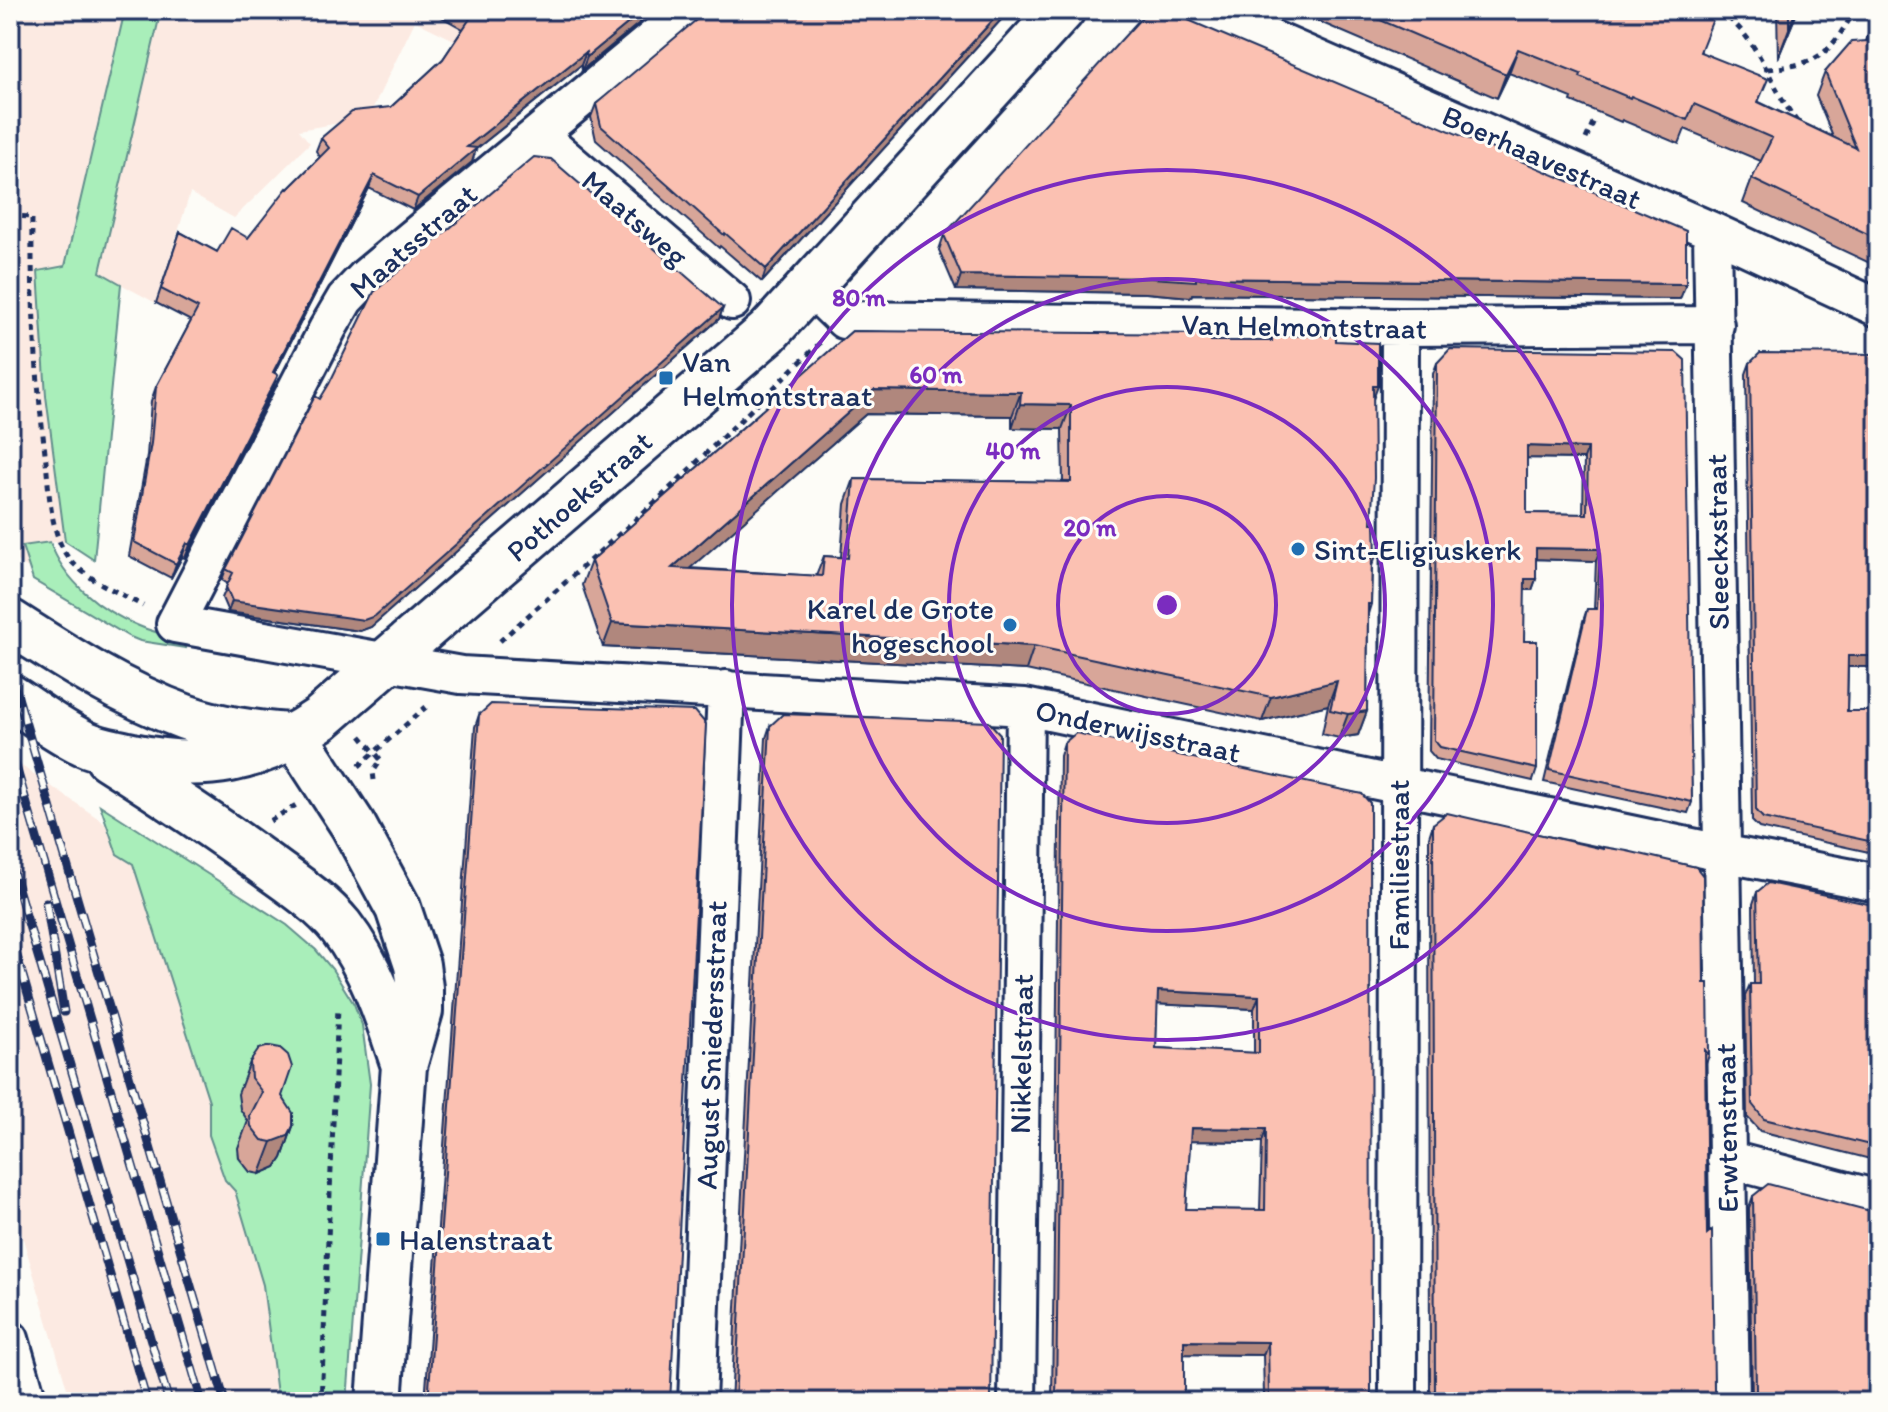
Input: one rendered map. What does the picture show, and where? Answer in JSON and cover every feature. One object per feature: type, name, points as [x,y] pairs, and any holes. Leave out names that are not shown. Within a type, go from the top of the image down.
[{"type":"street","name":"Maatsstraat","points":[[175,624],[345,299],[367,276],[688,10]]},
{"type":"street","name":"Pothoekstraat","points":[[85,744],[139,757],[210,763],[266,750],[320,719],[768,332],[1062,10]]},
{"type":"street","name":"Boerhaavestraat","points":[[1205,10],[1712,231],[1878,308]]},
{"type":"street","name":"Maatsweg","points":[[538,135],[732,301]]},
{"type":"street","name":"Sleeckxstraat","points":[[1712,231],[1721,853]]},
{"type":"street","points":[[811,288],[844,320]]},
{"type":"street","name":"Van Helmontstraat","points":[[844,320],[1400,327],[1715,325]]},
{"type":"street","name":"Familiestraat","points":[[1398,1402],[1400,327]]},
{"type":"street","points":[[10,622],[104,679],[187,717],[255,733],[295,736],[328,785],[398,908],[417,965],[420,1011],[404,1066],[379,1402]]},
{"type":"street","name":"Onderwijsstraat","points":[[175,624],[461,675],[1025,707],[1878,883]]},
{"type":"street","name":"August Sniedersstraat","points":[[697,1402],[726,689]]},
{"type":"street","points":[[10,697],[237,842],[312,899],[340,926],[354,945],[375,987],[404,1066]]},
{"type":"street","name":"Nikkelstraat","points":[[1017,1402],[1025,707]]},
{"type":"street","name":"Erwtenstraat","points":[[1721,853],[1731,1402]]},
{"type":"street","points":[[1726,1159],[1878,1199]]},
{"type":"street","points":[[10,1339],[28,1402]]},
{"type":"path","points":[[1719,10],[1736,22],[1806,134]]},
{"type":"path","points":[[1768,69],[1797,66],[1819,57],[1836,42],[1855,10]]},
{"type":"path","points":[[10,216],[32,217],[32,324],[38,396],[54,519],[60,542],[79,569],[175,624]]},
{"type":"path","points":[[237,842],[363,763],[664,494],[844,320]]},
{"type":"path","points":[[377,785],[373,772],[381,760]]},
{"type":"path","points":[[321,1402],[338,997]]},
{"type":"shaded area","points":[[10,10],[575,10],[483,54],[415,21],[368,118],[299,130],[310,143],[234,218],[190,193],[156,303],[100,273],[94,560],[65,541],[22,546],[30,569],[10,557]]},
{"type":"shaded area","points":[[10,758],[105,823],[117,854],[133,864],[209,1101],[209,1135],[225,1180],[235,1191],[263,1285],[278,1402],[71,1402],[10,1194]]},
{"type":"green space","points":[[125,10],[161,10],[100,272],[121,284],[94,560],[65,541],[46,396],[38,271],[65,266]]},
{"type":"green space","points":[[50,542],[74,582],[98,603],[125,620],[188,640],[186,648],[140,641],[128,636],[33,580],[22,546]]},
{"type":"green space","points":[[100,805],[287,925],[316,950],[354,1004],[362,1025],[370,1084],[347,1402],[278,1402],[263,1285],[235,1191],[225,1180],[209,1135],[209,1101],[133,864],[117,854]]},
{"type":"building","points":[[458,10],[644,10],[467,147],[477,148],[418,197],[374,175],[273,372],[278,375],[190,545],[187,543],[176,564],[134,542],[151,443],[156,387],[198,308],[161,289],[180,232],[217,252],[231,228],[248,238],[287,188],[329,148],[321,138],[353,111],[391,107],[443,59],[471,17]]},
{"type":"building","points":[[708,10],[1002,10],[766,269],[601,126],[596,104]]},
{"type":"building","points":[[1357,10],[1692,10],[1713,19],[1700,52],[1768,79],[1758,102],[1856,148],[1825,72],[1851,42],[1868,41],[1878,12],[1878,239],[1752,179],[1772,138],[1694,104],[1687,120],[1518,49],[1506,74]]},
{"type":"building","points":[[1789,10],[1796,10],[1789,28]]},
{"type":"building","points":[[1167,11],[1686,231],[1686,284],[1196,278],[1196,281],[961,275],[944,235],[1142,17]]},
{"type":"building","points":[[534,157],[551,159],[723,308],[375,616],[364,620],[232,601],[226,587],[233,573],[226,569],[315,396],[320,399],[329,384],[374,292]]},
{"type":"building","points":[[852,331],[1211,334],[1211,341],[1272,341],[1272,336],[1336,335],[1336,341],[1378,343],[1378,386],[1373,386],[1371,523],[1375,523],[1376,556],[1372,556],[1371,604],[1368,604],[1367,711],[1348,714],[1330,710],[1337,681],[1271,697],[1034,646],[612,623],[591,561]],"holes":[[[874,390],[1021,392],[1020,404],[1071,405],[1071,482],[854,479],[848,558],[824,556],[822,576],[672,568]]]},
{"type":"building","points":[[1450,349],[1676,352],[1685,360],[1692,802],[1549,770],[1587,609],[1597,609],[1600,549],[1536,548],[1536,579],[1525,579],[1524,641],[1537,641],[1537,769],[1440,747],[1434,740],[1437,363]],"holes":[[[1527,446],[1588,448],[1587,514],[1527,513]]]},
{"type":"building","points":[[1760,353],[1878,354],[1878,656],[1848,656],[1847,711],[1878,711],[1878,843],[1763,818],[1756,810],[1750,363]]},
{"type":"building","points":[[491,704],[695,711],[706,724],[670,1402],[428,1402],[479,715]]},
{"type":"building","points":[[783,714],[989,722],[1000,734],[991,1402],[735,1402],[770,726]]},
{"type":"building","points":[[1076,733],[1362,794],[1370,803],[1371,1402],[1056,1402],[1064,743]],"holes":[[[1158,991],[1259,996],[1259,1053],[1156,1048]],[[1191,1128],[1266,1129],[1265,1210],[1186,1209]],[[1184,1341],[1268,1342],[1269,1396],[1184,1398]]]},
{"type":"building","points":[[1447,813],[1696,867],[1703,876],[1704,983],[1708,983],[1709,1055],[1705,1050],[1707,1234],[1712,1230],[1714,1390],[1719,1402],[1435,1402],[1433,824]]},
{"type":"building","points":[[1768,883],[1878,906],[1878,1147],[1764,1119],[1752,1104],[1750,984],[1759,984],[1757,892]]},
{"type":"building","points":[[270,1046],[280,1048],[288,1055],[292,1067],[282,1096],[293,1113],[293,1126],[288,1136],[272,1142],[262,1140],[251,1126],[250,1116],[262,1092],[251,1078],[250,1062],[259,1049]]},
{"type":"building","points":[[1768,1184],[1878,1213],[1878,1402],[1752,1402],[1756,1390],[1753,1196]]},
{"type":"railway","points":[[10,670],[225,1402]]},
{"type":"railway","points":[[10,746],[202,1402]]},
{"type":"railway","points":[[10,861],[169,1402]]},
{"type":"railway","points":[[46,902],[64,1012]]},
{"type":"railway","points":[[10,932],[147,1402]]},
{"type":"place","name":"Van Helmontstraat","points":[[666,378]]},
{"type":"place","name":"Sint-Eligiuskerk","points":[[1298,549]]},
{"type":"place","name":"Karel de Grote hogeschool","points":[[1010,625]]},
{"type":"place","name":"Halenstraat","points":[[383,1239]]}]
